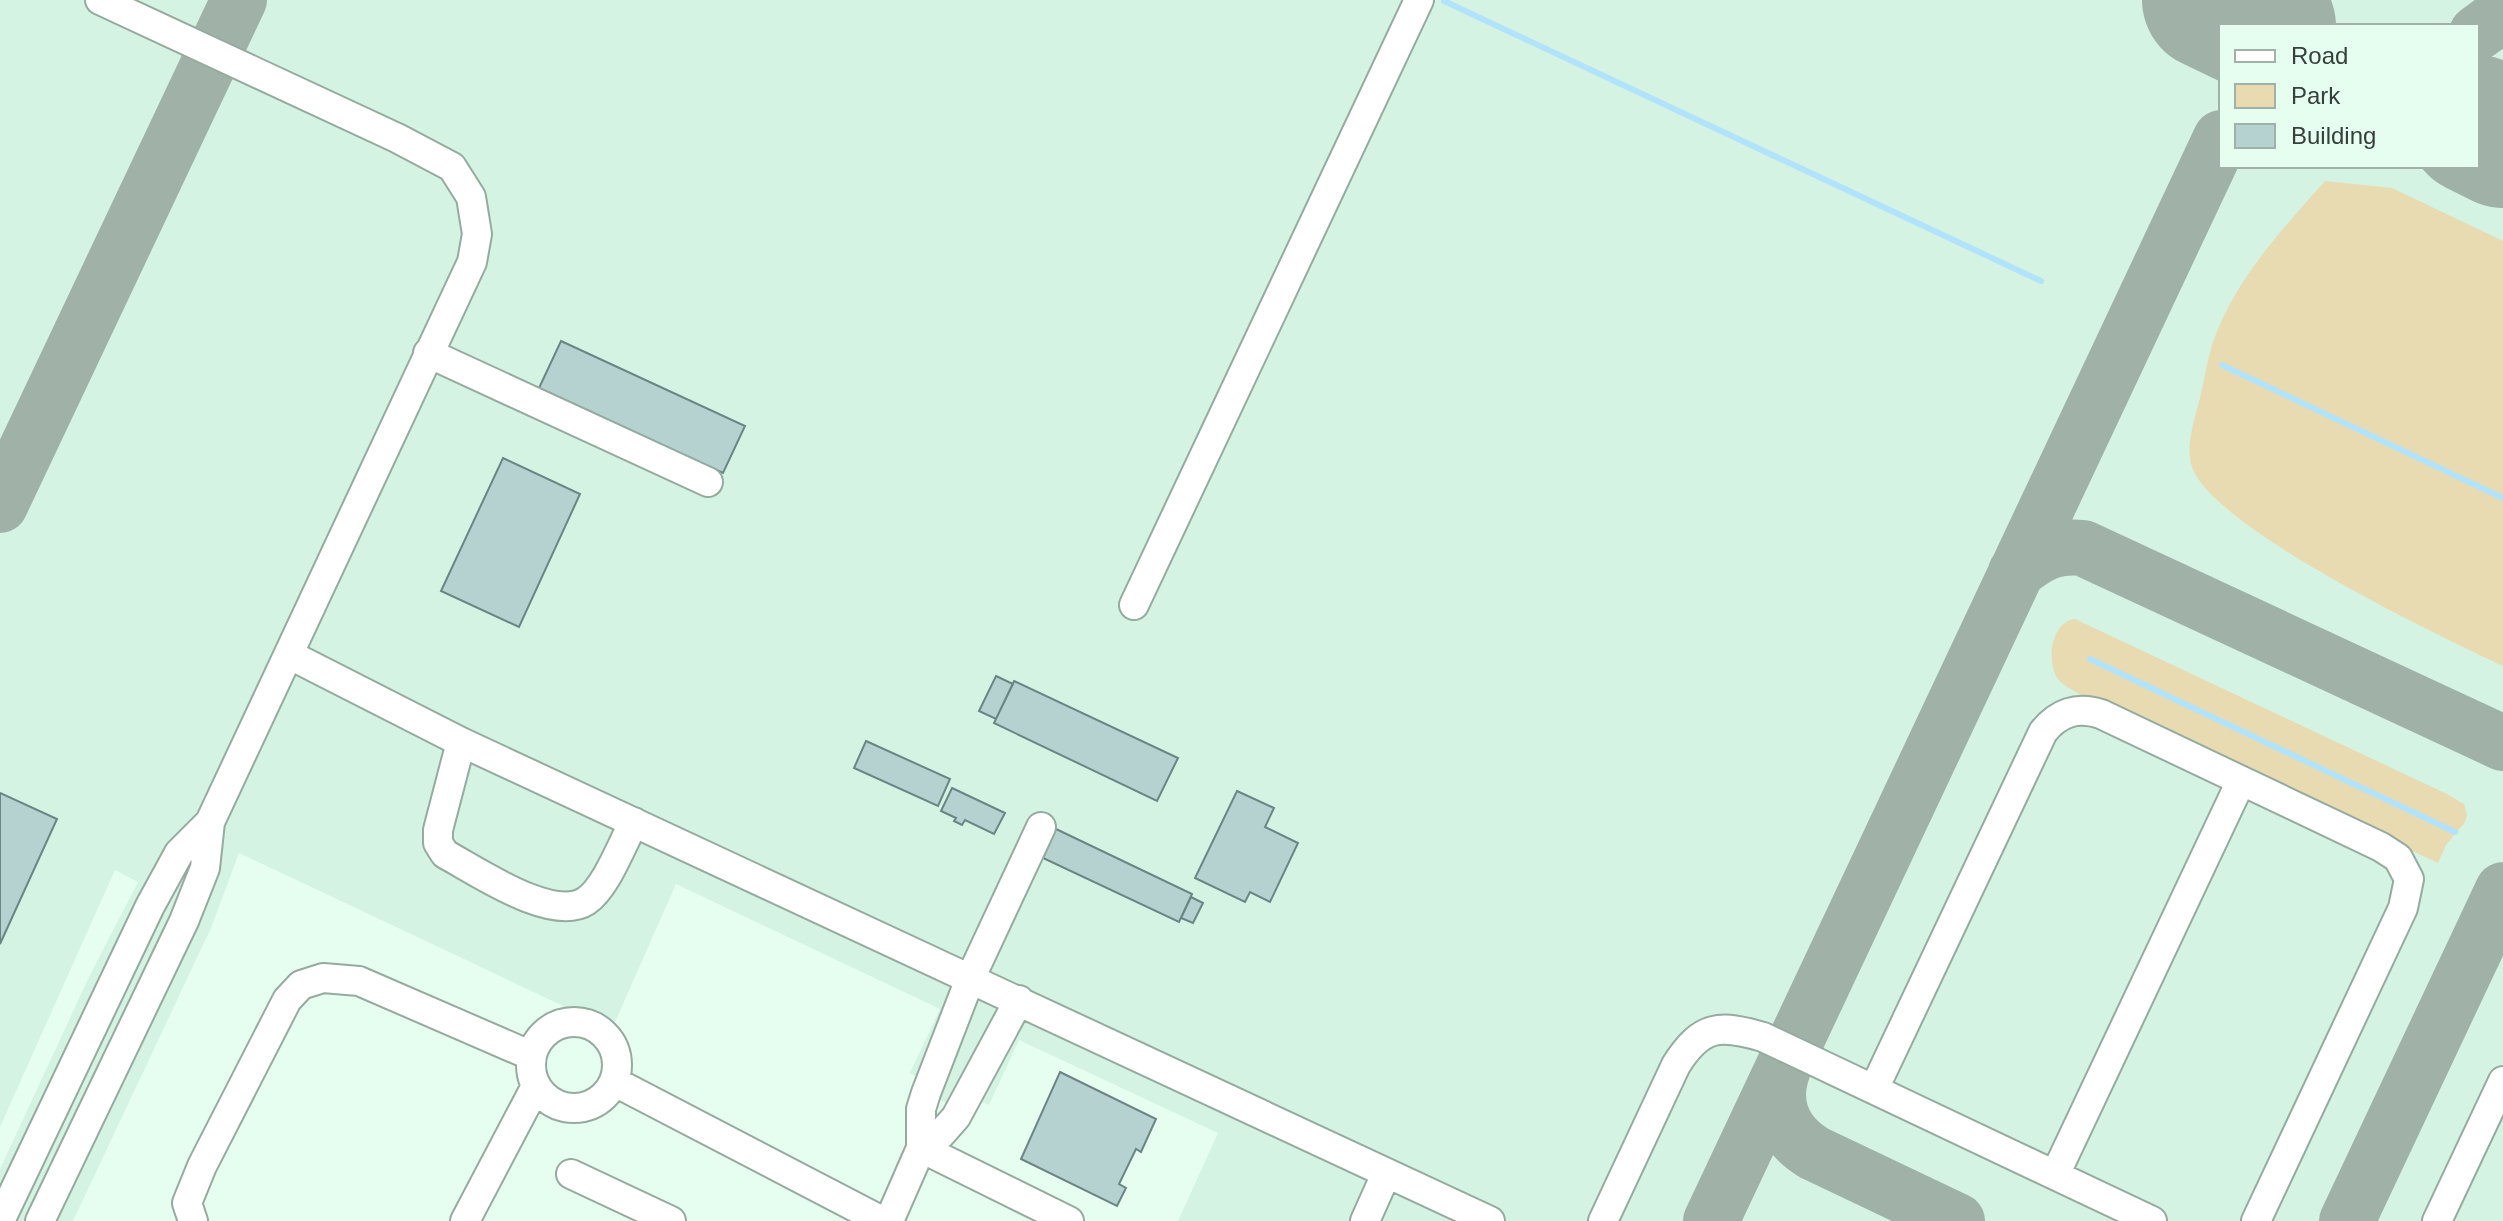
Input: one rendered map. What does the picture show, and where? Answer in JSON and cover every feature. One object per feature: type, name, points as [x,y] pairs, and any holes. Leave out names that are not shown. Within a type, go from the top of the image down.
[{"type":"lane","points":[[40,1221],[184,921],[205,868],[210,822],[472,262],[477,234],[471,197],[452,167],[397,138],[100,0]]},
{"type":"lane","points":[[1134,605],[1419,0]]},
{"type":"lane","points":[[428,353],[708,482]]},
{"type":"lane","points":[[290,655],[461,742],[1490,1221]]},
{"type":"lane","points":[[1874,1089],[2043,732],[2050,723],[2070,711],[2088,710],[2392,853],[2409,879],[2403,908],[2256,1221]]},
{"type":"lane","points":[[461,742],[438,830],[438,843],[445,854],[541,904],[569,908],[586,901],[600,886],[634,822]]},
{"type":"lane","points":[[2055,1175],[2241,781]]},
{"type":"lane","points":[[0,1221],[150,906],[179,853],[210,822]]},
{"type":"lane","points":[[889,1221],[921,1148],[921,1109],[926,1093],[970,979],[1041,827]]},
{"type":"lane","points":[[193,1221],[187,1203],[202,1166],[287,1000],[301,985],[323,978],[359,981],[532,1056]]},
{"type":"lane","points":[[921,1148],[941,1134],[956,1117],[1019,1000]]},
{"type":"lane","points":[[579,1022],[594,1027],[607,1037],[615,1050],[618,1066],[615,1082],[606,1096],[592,1105],[576,1109],[560,1106],[546,1098],[536,1086],[531,1069],[532,1056],[538,1041],[549,1029],[563,1023],[579,1022]]},
{"type":"lane","points":[[1603,1221],[1676,1065],[1686,1048],[1699,1035],[1715,1029],[1736,1029],[1763,1037],[2152,1221]]},
{"type":"lane","points":[[2437,1221],[2503,1081]]},
{"type":"lane","points":[[615,1082],[882,1221]]},
{"type":"lane","points":[[465,1221],[536,1086]]},
{"type":"lane","points":[[921,1148],[1069,1221]]},
{"type":"lane","points":[[571,1174],[671,1221]]},
{"type":"lane","points":[[1365,1221],[1386,1174]]},
{"type":"shaded area","points":[[0,0],[2503,0],[2503,1221],[1178,1221],[1218,1133],[1019,1040],[989,1105],[970,1097],[963,1112],[926,1093],[919,1078],[910,1073],[940,1009],[676,884],[612,1029],[239,853],[211,928],[73,1221],[0,1221],[0,1169],[88,979],[138,882],[115,870],[0,1127]]},
{"type":"green space","points":[[2325,181],[2392,188],[2503,241],[2503,666],[2382,606],[2281,548],[2238,518],[2206,489],[2191,464],[2192,431],[2210,351],[2221,321],[2260,257]]},
{"type":"green space","points":[[2075,619],[2447,794],[2464,804],[2465,822],[2446,845],[2438,863],[2079,694],[2060,681],[2052,662],[2056,635],[2061,627]]},
{"type":"building","points":[[561,341],[745,426],[723,473],[539,388]]},
{"type":"building","points":[[503,458],[580,494],[519,627],[441,591]]},
{"type":"building","points":[[996,676],[1013,684],[996,719],[979,711]]},
{"type":"building","points":[[1014,681],[1178,758],[1157,801],[994,723]]},
{"type":"building","points":[[866,741],[950,779],[938,806],[854,768]]},
{"type":"building","points":[[952,788],[1005,813],[994,834],[965,820],[962,825],[954,821],[956,818],[941,811]]},
{"type":"building","points":[[1237,791],[1274,808],[1265,827],[1298,843],[1270,902],[1250,892],[1245,902],[1195,878]]},
{"type":"building","points":[[0,793],[57,819],[0,944]]},
{"type":"building","points":[[1056,829],[1192,894],[1179,922],[1043,858]]},
{"type":"building","points":[[1191,897],[1203,903],[1193,923],[1181,918]]},
{"type":"building","points":[[1060,1072],[1156,1119],[1141,1152],[1136,1149],[1119,1184],[1126,1188],[1117,1206],[1021,1159]]},
{"type":"waterway","points":[[1444,1],[2041,281]]},
{"type":"waterway","points":[[2222,365],[2503,498]]},
{"type":"waterway","points":[[2090,659],[2455,832]]},
{"type":"taxiway","points":[[0,505],[239,0]]},
{"type":"taxiway","points":[[2195,0],[2219,37]]},
{"type":"taxiway","points":[[2479,32],[2503,14]]},
{"type":"taxiway","points":[[1711,1221],[2219,142]]},
{"type":"taxiway","points":[[2016,572],[2047,552],[2083,548],[2503,743]]},
{"type":"taxiway","points":[[2347,1221],[2503,890]]},
{"type":"taxiway","points":[[1784,1066],[1778,1092],[1781,1115],[1793,1136],[1803,1145],[1957,1221]]},
{"type":"runway","points":[[2212,0],[2262,24]]},
{"type":"runway","points":[[2479,126],[2503,138]]}]
